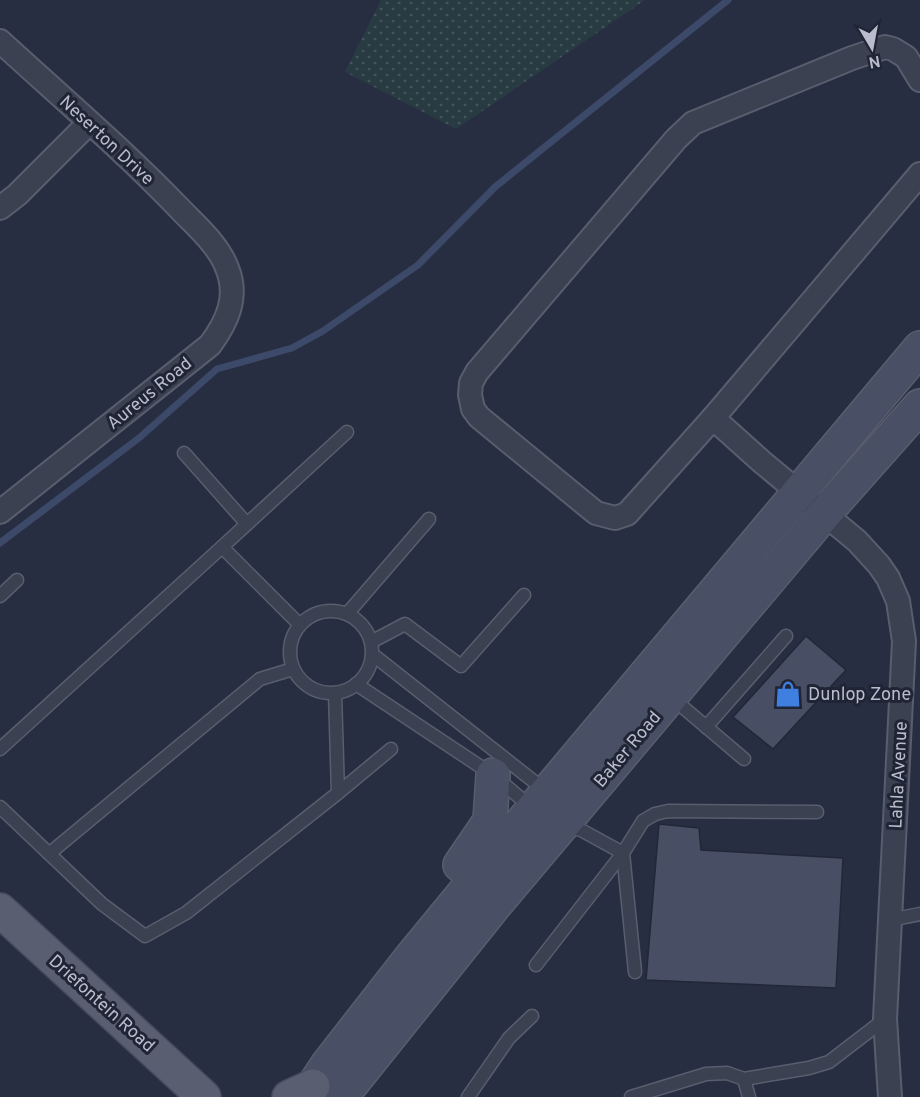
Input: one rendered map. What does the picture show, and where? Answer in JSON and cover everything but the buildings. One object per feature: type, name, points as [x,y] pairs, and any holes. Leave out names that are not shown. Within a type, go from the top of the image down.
[{"type":"main road","name":"Baker Road","points":[[312,1094],[456,952],[557,812],[798,492],[920,348]]},
{"type":"main road","name":"Baker Road","points":[[312,1094],[409,960],[670,696],[825,513],[920,406]]},
{"type":"main road","points":[[409,960],[426,909],[476,846],[490,822],[493,775]]},
{"type":"main road","name":"Driefontein Road","points":[[0,910],[206,1095]]},
{"type":"street","name":"Neserton Drive","points":[[0,41],[160,188],[212,242]]},
{"type":"street","points":[[920,80],[906,57],[885,47],[822,69],[693,123],[676,139],[477,372],[470,389],[472,409],[566,489],[607,518],[620,516],[635,507],[920,174]]},
{"type":"street","points":[[0,208],[18,195],[89,123]]},
{"type":"street","name":"Aureus Road","points":[[0,512],[210,345],[230,312],[232,291],[228,269],[212,242]]},
{"type":"street","points":[[713,418],[798,492]]},
{"type":"street","name":"Lahla Avenue","points":[[798,492],[857,541],[888,578],[898,601],[904,641],[885,1019],[890,1097]]},
{"type":"lane","points":[[0,749],[347,432]]},
{"type":"lane","points":[[184,453],[247,524]]},
{"type":"lane","points":[[347,614],[429,519]]},
{"type":"lane","points":[[222,547],[300,625]]},
{"type":"lane","points":[[0,596],[17,580]]},
{"type":"lane","points":[[524,595],[461,666],[405,624],[372,648],[365,676],[356,684],[335,693],[310,688],[293,669],[290,646],[300,625],[322,612],[347,614],[358,621],[372,648],[557,812]]},
{"type":"lane","points":[[706,727],[786,636]]},
{"type":"lane","points":[[50,853],[260,679],[293,669]]},
{"type":"lane","points":[[356,684],[493,775],[623,853]]},
{"type":"lane","points":[[335,693],[338,793]]},
{"type":"lane","points":[[670,696],[744,759]]},
{"type":"lane","points":[[0,807],[102,904],[145,936],[186,913],[391,749]]},
{"type":"lane","points":[[536,965],[623,853],[643,821],[655,814],[668,812],[817,812]]},
{"type":"lane","points":[[623,853],[634,972]]},
{"type":"lane","points":[[890,920],[920,915]]},
{"type":"lane","points":[[468,1097],[509,1038],[532,1016]]},
{"type":"lane","points":[[631,1097],[706,1074],[727,1073],[744,1079],[809,1068],[829,1062],[885,1019]]},
{"type":"lane","points":[[744,1079],[749,1097]]},
{"type":"shaded area","points":[[381,0],[645,0],[456,129],[345,72]]},
{"type":"waterway","points":[[0,543],[139,438],[217,369],[292,348],[323,331],[418,265],[495,187],[728,0]]},
{"type":"place","name":"Dunlop Zone","points":[[788,694]]}]
